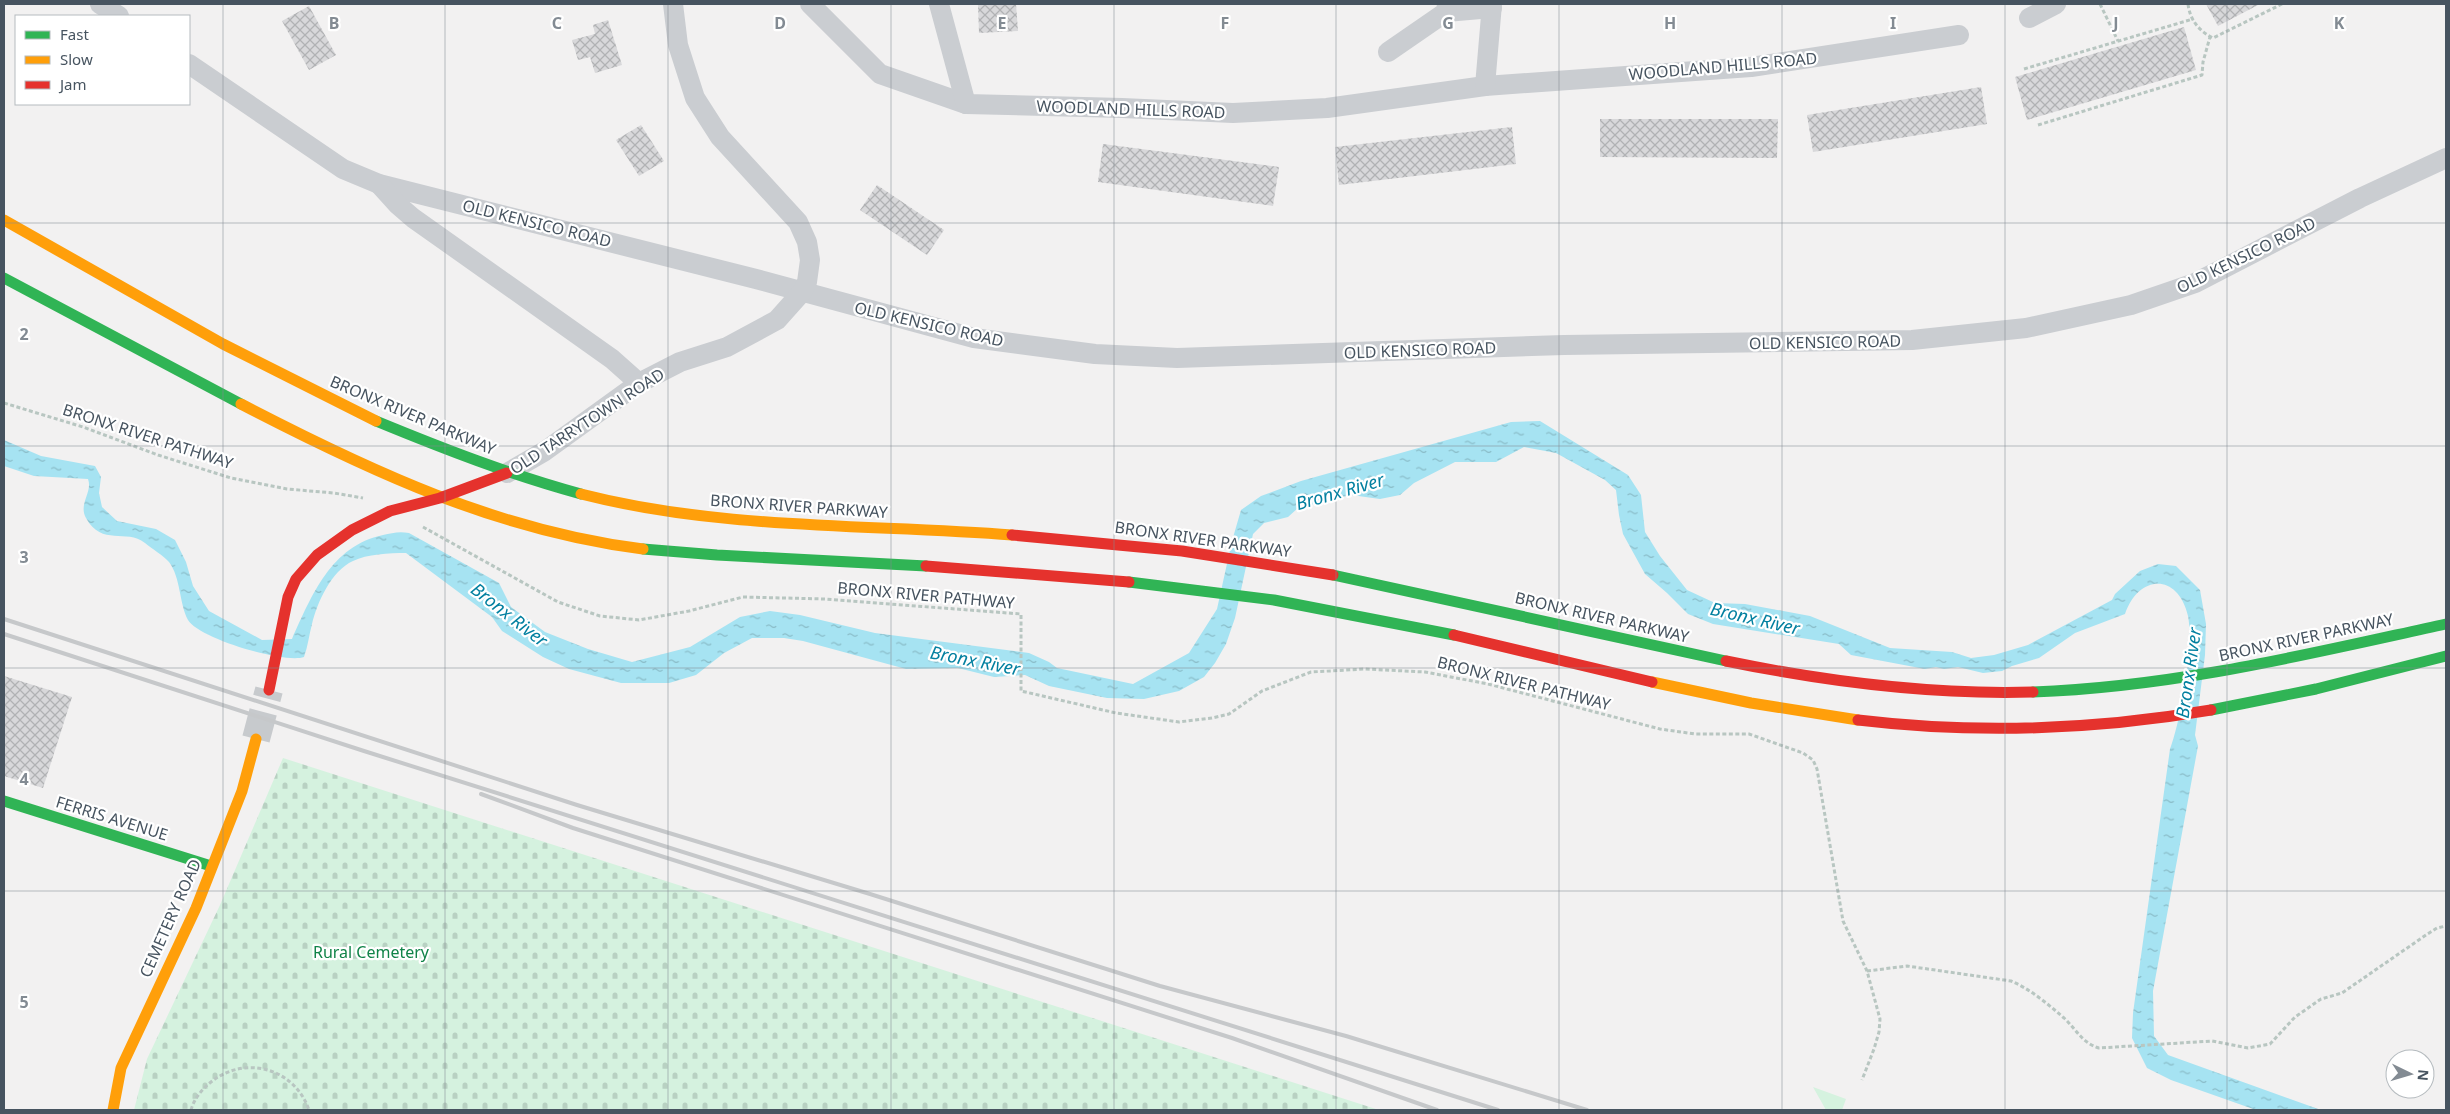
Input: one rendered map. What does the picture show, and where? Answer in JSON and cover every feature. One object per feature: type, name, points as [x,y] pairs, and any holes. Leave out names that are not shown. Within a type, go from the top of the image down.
[{"type":"main road","name":"BRONX RIVER PARKWAY","points":[[4,220],[184,321],[327,397],[438,447],[506,472],[608,501],[684,514],[762,522],[1037,536],[1262,562],[1427,593],[1732,664],[1849,683],[1927,690],[2006,692],[2083,689],[2162,681],[2234,670],[2446,624]]},
{"type":"main road","points":[[4,278],[226,398],[367,466],[440,498],[526,527],[603,544],[642,550],[1033,572],[1256,597],[1420,628],[1726,699],[1843,718],[1922,726],[1990,728],[2079,725],[2153,718],[2222,708],[2312,690],[2446,656]]},
{"type":"main road","name":"OLD TARRYTOWN ROAD","points":[[440,498],[506,472]]},
{"type":"main road","points":[[269,690],[288,597],[296,579],[317,556],[352,530],[390,511],[440,498]]},
{"type":"main road","name":"CEMETERY ROAD","points":[[113,1110],[121,1068],[196,908],[242,791],[256,739]]},
{"type":"main road","name":"FERRIS AVENUE","points":[[4,801],[211,866]]},
{"type":"street","points":[[100,4],[117,15]]},
{"type":"street","name":"OLD TARRYTOWN ROAD","points":[[506,472],[545,451],[639,383],[680,362],[727,347],[778,320],[802,292],[807,282],[810,260],[802,229],[793,215],[720,137],[706,118],[695,98],[682,64],[675,30],[673,4]]},
{"type":"street","name":"WOODLAND HILLS ROAD","points":[[810,4],[880,74],[966,104],[1233,113],[1328,108],[1485,86],[1751,67],[1959,35]]},
{"type":"street","points":[[939,4],[966,104]]},
{"type":"street","points":[[2029,18],[2056,4]]},
{"type":"street","points":[[1388,52],[1447,8],[1492,6],[1485,86]]},
{"type":"street","name":"OLD KENSICO ROAD","points":[[190,65],[342,169],[379,184],[974,338],[1095,354],[1176,358],[1564,345],[1912,340],[2026,328],[2131,305],[2195,283],[2360,198],[2446,158]]},
{"type":"street","name":"OLD KENSICO ROAD","points":[[379,184],[413,218],[612,359],[639,383]]},
{"type":"path","points":[[2100,4],[2118,41]]},
{"type":"path","points":[[2188,4],[2197,26],[2210,37],[2217,38],[2282,4]]},
{"type":"path","points":[[2024,69],[2193,20]]},
{"type":"path","points":[[2038,125],[2202,75],[2202,62],[2210,37]]},
{"type":"path","name":"BRONX RIVER PATHWAY","points":[[4,403],[83,427],[158,455],[231,478],[287,488],[359,496],[367,500]]},
{"type":"path","name":"BRONX RIVER PATHWAY","points":[[416,522],[431,533],[558,602],[600,616],[639,620],[689,611],[743,597],[955,607],[1020,614],[1021,691],[1116,713],[1179,722],[1229,714],[1262,691],[1311,672],[1366,669],[1425,672],[1488,684],[1660,729],[1695,734],[1749,734],[1763,738],[1803,753],[1813,760],[1817,769],[1842,921],[1867,971]]},
{"type":"path","points":[[1862,1080],[1879,1032],[1880,1018],[1867,971],[1907,966],[2011,981],[2024,987],[2065,1018],[2090,1046],[2109,1048],[2212,1041],[2248,1048],[2270,1044],[2295,1017],[2321,999],[2342,993],[2426,935],[2437,928],[2446,926]]},
{"type":"path","points":[[191,1110],[204,1087],[220,1075],[238,1068],[258,1067],[277,1072],[293,1084],[305,1099],[309,1110]]},
{"type":"green space","name":"Rural Cemetery","points":[[283,758],[1379,1110],[134,1110],[147,1059],[220,905]]},
{"type":"green space","points":[[1813,1087],[1846,1099],[1842,1110],[1826,1110]]},
{"type":"water","name":"Bronx River","points":[[1540,421],[1628,475],[1641,495],[1645,532],[1660,556],[1687,590],[1715,603],[1745,604],[1810,616],[1890,648],[1952,652],[1971,658],[1994,655],[2028,645],[2112,600],[2115,594],[2140,571],[2158,564],[2176,566],[2200,590],[2206,624],[2205,655],[2195,735],[2198,746],[2153,991],[2154,1036],[2168,1055],[2321,1110],[2256,1110],[2171,1080],[2147,1068],[2132,1038],[2133,1013],[2170,749],[2182,702],[2188,664],[2188,616],[2183,602],[2176,592],[2167,586],[2158,584],[2148,586],[2139,591],[2131,601],[2125,614],[2075,633],[2039,658],[2002,671],[1983,673],[1958,667],[1925,669],[1851,655],[1839,644],[1713,624],[1688,614],[1645,574],[1623,534],[1616,490],[1605,480],[1556,453],[1524,447],[1496,462],[1455,462],[1414,483],[1400,495],[1380,499],[1351,495],[1298,508],[1288,517],[1264,523],[1253,534],[1235,618],[1226,644],[1204,677],[1179,691],[1144,699],[1107,698],[1049,686],[1025,675],[994,677],[958,668],[906,669],[803,641],[784,638],[752,638],[724,653],[696,675],[669,683],[621,683],[569,669],[543,657],[502,631],[492,617],[406,553],[371,555],[353,561],[338,572],[326,588],[317,607],[304,657],[279,657],[242,648],[208,634],[195,627],[188,620],[176,575],[164,557],[138,539],[107,535],[92,527],[84,513],[84,503],[89,489],[88,479],[34,476],[4,466],[4,440],[41,456],[95,466],[101,477],[99,493],[102,507],[117,521],[156,529],[175,540],[186,562],[193,586],[209,611],[262,640],[292,639],[316,590],[337,561],[365,541],[383,535],[402,532],[409,533],[499,583],[511,607],[545,632],[588,649],[632,662],[690,647],[740,617],[770,611],[800,615],[875,633],[1029,653],[1049,662],[1057,668],[1133,684],[1189,653],[1217,609],[1241,510],[1261,496],[1301,481],[1511,422]]},
{"type":"building","points":[[978,4],[1016,4],[1018,31],[979,33]]},
{"type":"building","points":[[2206,4],[2260,4],[2218,26]]},
{"type":"building","points":[[309,6],[336,55],[309,70],[282,21]]},
{"type":"building","points":[[608,20],[622,65],[595,73],[590,57],[578,60],[572,40],[595,34],[593,25]]},
{"type":"building","points":[[2184,27],[2196,70],[2027,120],[2015,77]]},
{"type":"building","points":[[1981,87],[1987,124],[1813,152],[1807,115]]},
{"type":"building","points":[[1600,119],[1778,119],[1777,158],[1600,157]]},
{"type":"building","points":[[641,125],[664,161],[639,176],[616,140]]},
{"type":"building","points":[[1512,127],[1516,164],[1339,185],[1335,147]]},
{"type":"building","points":[[1103,144],[1279,167],[1273,206],[1098,182]]},
{"type":"building","points":[[877,185],[944,230],[927,255],[860,210]]},
{"type":"building","points":[[4,676],[72,697],[43,788],[4,776]]},
{"type":"tunnel","points":[[256,739],[269,690]]},
{"type":"railway","points":[[4,619],[577,805],[870,894],[1160,986],[1346,1036],[1587,1110]]},
{"type":"railway","points":[[4,634],[364,751],[1498,1110]]},
{"type":"railway","points":[[481,794],[573,828],[1232,1038],[1437,1110]]},
{"type":"traffic: fast","points":[[4,278],[241,404]]},
{"type":"traffic: fast","points":[[376,421],[478,461],[529,479],[581,494]]},
{"type":"traffic: fast","points":[[643,549],[717,555],[926,566]]},
{"type":"traffic: fast","points":[[1333,575],[1726,661]]},
{"type":"traffic: fast","points":[[1129,582],[1274,600],[1454,635]]},
{"type":"traffic: fast","points":[[2033,692],[2086,689],[2190,676],[2292,657],[2446,624]]},
{"type":"traffic: fast","points":[[2211,710],[2316,689],[2446,656]]},
{"type":"traffic: fast","points":[[4,801],[211,866]]},
{"type":"traffic: slow","points":[[4,220],[223,344],[376,421]]},
{"type":"traffic: slow","points":[[241,404],[387,475],[436,495],[486,513],[537,528],[589,540],[643,549]]},
{"type":"traffic: slow","points":[[581,494],[634,506],[741,520],[1012,535]]},
{"type":"traffic: slow","points":[[1652,682],[1751,703],[1858,720]]},
{"type":"traffic: slow","points":[[113,1110],[121,1068],[196,908],[242,791],[256,739]]},
{"type":"traffic: jam","points":[[269,690],[288,597],[296,579],[317,555],[352,530],[390,511],[440,498],[507,473]]},
{"type":"traffic: jam","points":[[1012,535],[1182,551],[1333,575]]},
{"type":"traffic: jam","points":[[926,566],[1129,582]]},
{"type":"traffic: jam","points":[[1454,635],[1652,682]]},
{"type":"traffic: jam","points":[[1726,661],[1802,675],[1879,686],[1956,691],[2033,692]]},
{"type":"traffic: jam","points":[[1858,720],[1946,727],[2034,728],[2123,722],[2211,710]]}]
